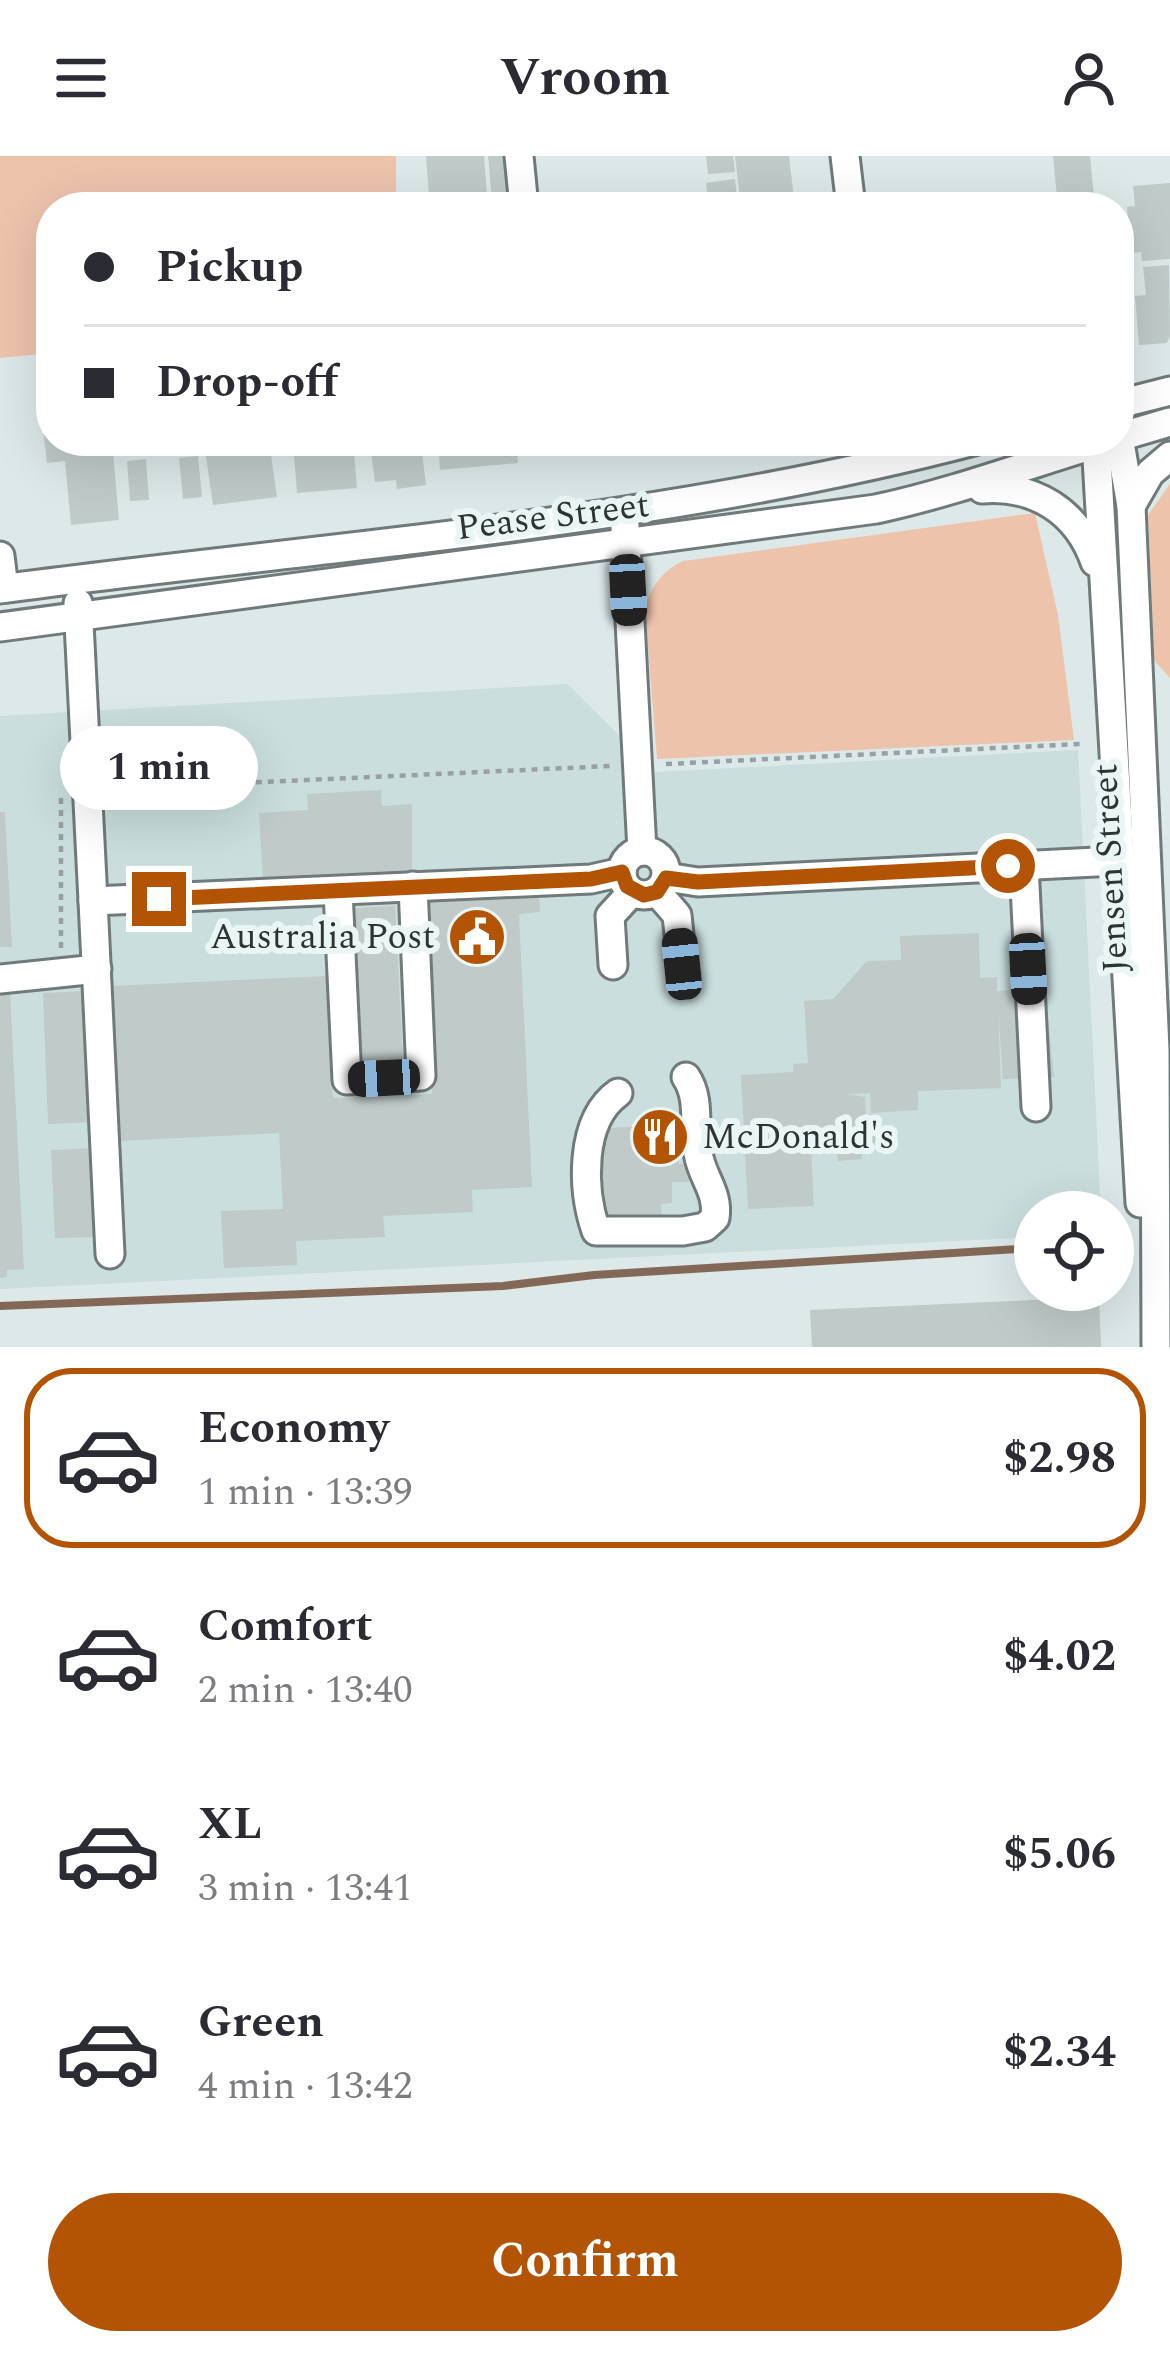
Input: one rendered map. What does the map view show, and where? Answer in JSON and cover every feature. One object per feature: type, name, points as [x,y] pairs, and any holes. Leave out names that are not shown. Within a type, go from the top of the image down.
[{"type":"street","points":[[519,156],[523,192]]},
{"type":"street","points":[[844,156],[849,192]]},
{"type":"street","points":[[1134,400],[1170,391]]},
{"type":"street","name":"Pease Street","points":[[1134,432],[1170,422]]},
{"type":"street","points":[[1130,506],[1150,473],[1170,455]]},
{"type":"street","name":"Pease Street","points":[[2,588],[624,509],[860,456]]},
{"type":"street","points":[[869,456],[877,508]]},
{"type":"street","name":"Pease Street","points":[[0,627],[877,508],[960,490],[984,476],[1052,456]]},
{"type":"street","name":"Jensen Street","points":[[1106,456],[1101,577],[1126,708]]},
{"type":"street","name":"Jensen Street","points":[[1113,456],[1130,506],[1126,708],[1132,860],[1152,1050],[1140,1210],[1154,1296],[1156,1347]]},
{"type":"street","points":[[960,490],[1012,487],[1047,501],[1077,527],[1101,577]]},
{"type":"street","points":[[624,509],[642,850],[626,860],[677,915],[682,964]]},
{"type":"street","points":[[0,556],[2,588]]},
{"type":"street","points":[[77,578],[110,1254]]},
{"type":"street","points":[[1126,708],[1170,706]]},
{"type":"street","points":[[93,902],[591,879],[698,882],[1132,860]]},
{"type":"street","points":[[1024,865],[1036,1107]]},
{"type":"street","points":[[613,965],[610,916],[644,883]]},
{"type":"street","points":[[338,891],[347,1080],[421,1076],[413,886]]},
{"type":"street","points":[[0,979],[97,969]]},
{"type":"street","points":[[618,1094],[605,1102],[588,1141],[596,1231],[704,1227],[715,1218],[716,1197],[697,1150],[690,1083]]},
{"type":"path","points":[[653,765],[1080,744]]},
{"type":"path","points":[[104,790],[621,766]]},
{"type":"path","points":[[51,953],[65,939],[58,797],[67,792]]},
{"type":"shaded area","points":[[0,156],[396,156],[396,192],[36,192],[36,354],[0,358]]},
{"type":"shaded area","points":[[1170,484],[1170,678],[1154,660],[1148,515]]},
{"type":"shaded area","points":[[1035,513],[1058,615],[1074,740],[657,759],[645,609],[658,580],[675,565]]},
{"type":"shaded area","points":[[568,684],[655,772],[1078,750],[1100,1191],[1014,1191],[1014,1238],[0,1289],[0,716]]},
{"type":"building","points":[[426,156],[484,156],[487,192],[429,192]]},
{"type":"building","points":[[488,156],[511,156],[514,192],[491,192]]},
{"type":"building","points":[[706,156],[733,156],[735,172],[708,174]]},
{"type":"building","points":[[735,156],[789,156],[793,192],[739,192]]},
{"type":"building","points":[[1053,156],[1090,156],[1094,192],[1057,192]]},
{"type":"building","points":[[735,179],[736,192],[707,192],[706,183]]},
{"type":"building","points":[[1170,183],[1170,259],[1142,261],[1141,252],[1134,253],[1133,186]]},
{"type":"building","points":[[1169,265],[1170,336],[1167,343],[1139,345],[1135,296],[1146,295],[1143,267]]},
{"type":"building","points":[[46,456],[113,456],[119,520],[71,525],[65,461],[47,463]]},
{"type":"building","points":[[198,456],[202,497],[183,499],[179,458]]},
{"type":"building","points":[[206,456],[271,456],[277,497],[213,505]]},
{"type":"building","points":[[294,456],[354,456],[357,488],[297,493]]},
{"type":"building","points":[[372,456],[422,456],[426,485],[397,489],[396,480],[375,482]]},
{"type":"building","points":[[439,456],[517,456],[518,463],[440,470]]},
{"type":"building","points":[[146,459],[149,500],[130,501],[127,461]]},
{"type":"building","points":[[381,790],[382,806],[412,804],[412,873],[263,878],[259,813],[308,810],[307,794]]},
{"type":"building","points":[[0,812],[5,812],[12,947],[0,947]]},
{"type":"building","points":[[539,894],[540,912],[519,914],[532,1187],[472,1190],[473,1212],[383,1216],[385,1237],[296,1241],[297,1265],[224,1268],[221,1211],[283,1209],[279,1133],[118,1141],[110,986],[327,976],[333,1098],[432,1094],[422,900]]},
{"type":"building","points":[[395,906],[403,1060],[358,1063],[350,908]]},
{"type":"building","points":[[979,933],[980,978],[997,977],[997,991],[1045,989],[1054,1077],[1003,1079],[998,1008],[1001,1088],[918,1091],[918,1110],[871,1113],[870,1093],[847,1094],[865,1097],[866,1114],[874,1114],[875,1145],[861,1146],[862,1159],[838,1161],[837,1147],[811,1148],[814,1206],[748,1209],[741,1075],[793,1072],[793,1064],[808,1063],[804,1001],[833,999],[867,961],[901,960],[900,936]]},
{"type":"building","points":[[10,991],[24,1269],[7,1270],[7,1277],[0,1278],[0,992]]},
{"type":"building","points":[[90,991],[95,1122],[48,1124],[43,993]]},
{"type":"building","points":[[646,1126],[646,1134],[666,1133],[678,1145],[679,1164],[689,1163],[689,1182],[672,1182],[672,1203],[661,1204],[662,1221],[598,1228],[598,1134],[609,1128]]},
{"type":"building","points":[[97,1148],[100,1237],[55,1238],[51,1150]]},
{"type":"building","points":[[1014,1301],[1014,1311],[1100,1311],[1101,1347],[812,1347],[810,1310]]},
{"type":"waterway","points":[[0,1306],[503,1286],[594,1275],[1014,1249]]},
{"type":"place","name":"Australia Post","points":[[477,937]]},
{"type":"place","name":"McDonald's","points":[[660,1137]]},
{"type":"route","points":[[159,899],[591,879],[622,872],[632,892],[644,895],[657,892],[666,878],[698,882],[1008,866]]}]
